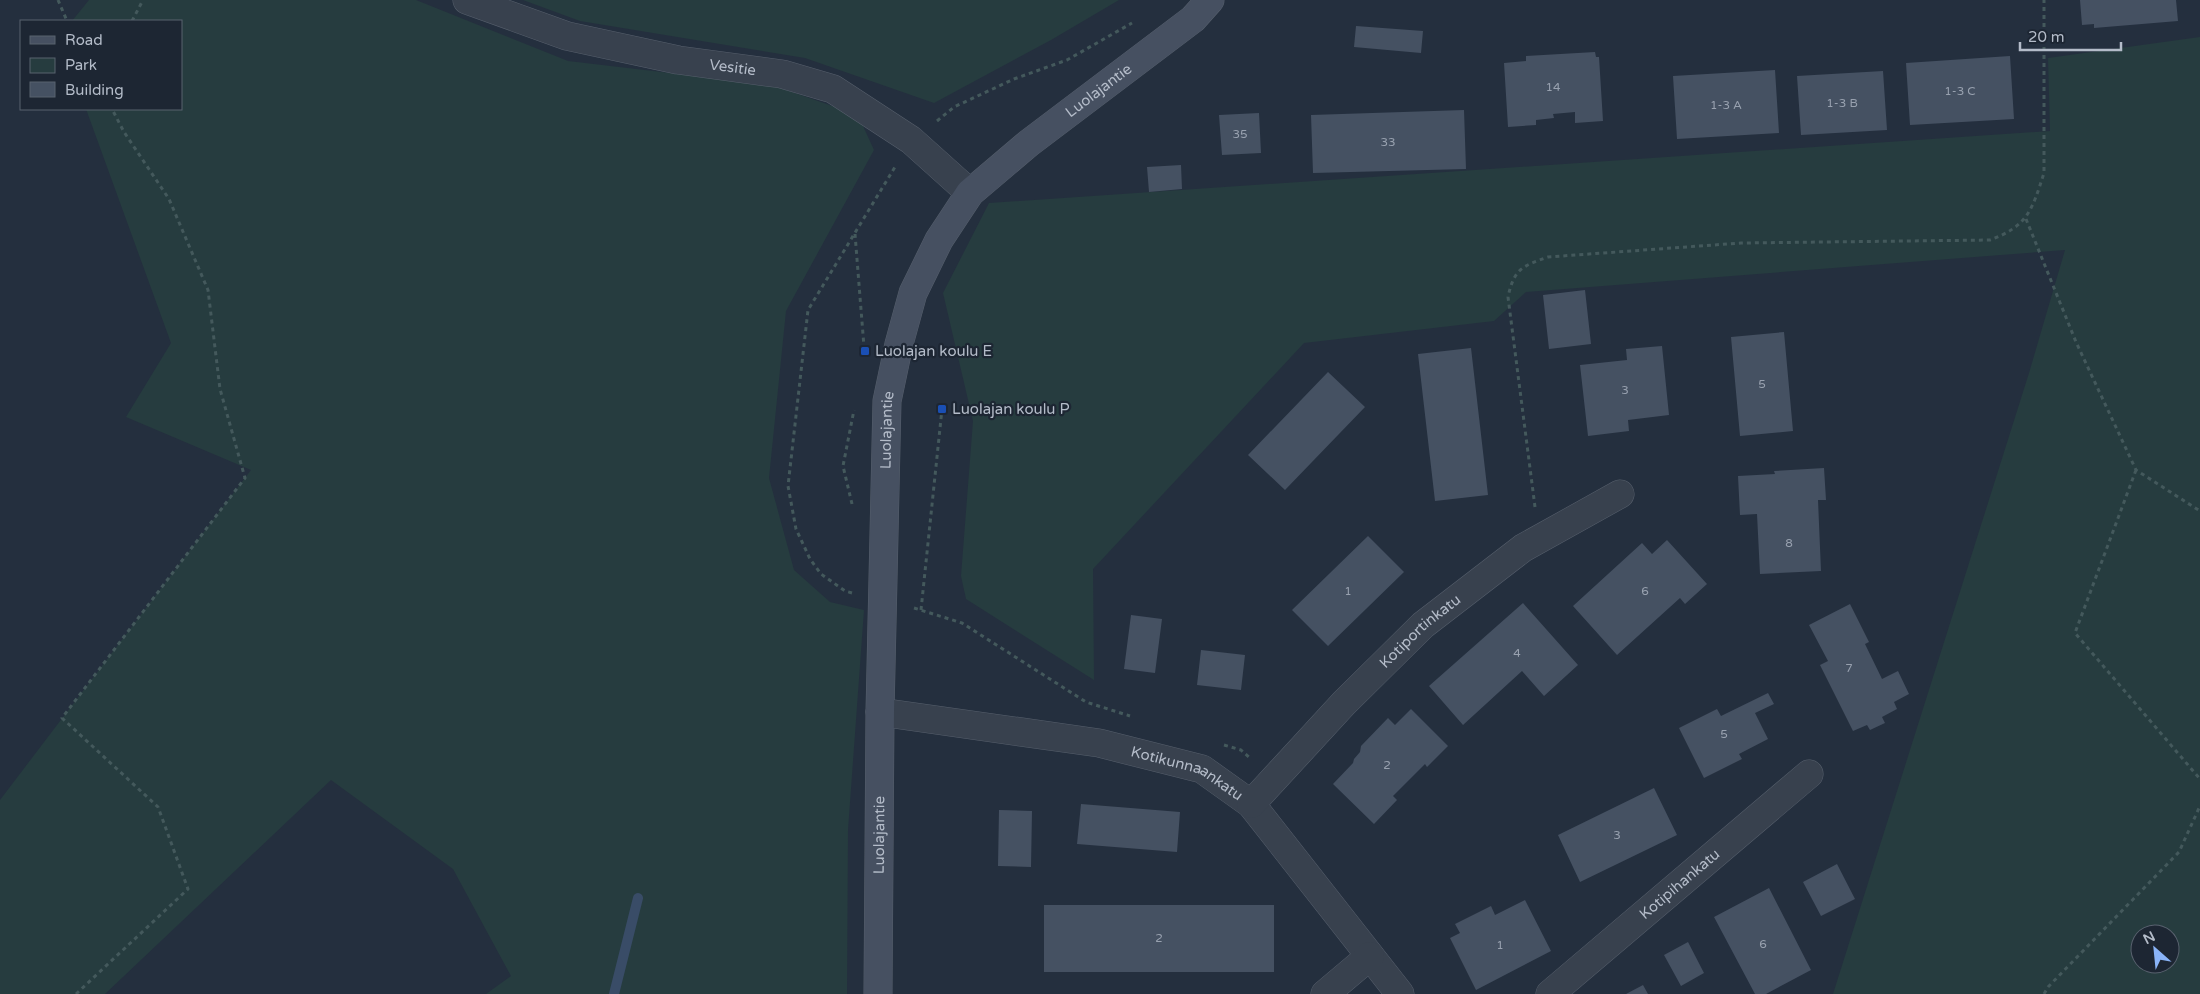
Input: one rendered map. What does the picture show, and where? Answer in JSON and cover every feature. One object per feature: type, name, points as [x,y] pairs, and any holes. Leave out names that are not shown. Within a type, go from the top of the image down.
[{"type":"main road","name":"Luolajantie","points":[[878,994],[880,712],[887,402],[899,344],[913,293],[939,240],[970,193],[1029,142],[1193,19],[1210,0]]},
{"type":"street","name":"Vesitie","points":[[467,0],[568,36],[678,60],[782,74],[834,89],[911,140],[970,193]]},
{"type":"street","name":"Kotiportinkatu","points":[[1251,804],[1344,703],[1422,625],[1523,548],[1620,494]]},
{"type":"street","name":"Kotikunnaankatu","points":[[880,712],[1099,743],[1202,770],[1251,804],[1400,994]]},
{"type":"street","name":"Kotipihankatu","points":[[1550,994],[1810,774]]},
{"type":"street","points":[[1325,994],[1370,956]]},
{"type":"path","points":[[58,0],[67,20]]},
{"type":"path","points":[[133,20],[143,0]]},
{"type":"path","points":[[1539,540],[1508,297],[1516,273],[1526,265],[1548,257],[1741,243],[1990,240],[2009,233],[2026,219],[2036,198],[2044,173],[2044,0]]},
{"type":"path","points":[[76,994],[188,889],[158,807],[62,718],[245,478],[220,389],[208,290],[169,199],[124,132],[113,110]]},
{"type":"path","points":[[2026,219],[2076,342],[2136,470],[2200,511]]},
{"type":"path","points":[[921,610],[942,409]]},
{"type":"path","points":[[2136,470],[2074,633],[2200,779]]},
{"type":"path","points":[[883,599],[962,623],[1086,702],[1131,716]]},
{"type":"path","points":[[1223,744],[1241,750],[1274,780]]},
{"type":"path","points":[[2044,994],[2048,987],[2179,852],[2200,806]]},
{"type":"green space","points":[[89,0],[416,0],[568,61],[772,85],[858,115],[874,150],[786,311],[769,478],[794,570],[830,602],[864,610],[848,830],[847,994],[486,994],[511,976],[453,869],[331,780],[105,994],[0,994],[0,800],[251,470],[126,417],[171,343],[86,110],[182,110],[182,20],[73,20]]},
{"type":"green space","points":[[523,0],[1119,0],[1051,40],[934,103],[805,58],[580,21]]},
{"type":"green space","points":[[2200,37],[2200,994],[1833,994],[2029,373],[2065,250],[1526,292],[1494,321],[1304,343],[1093,569],[1094,680],[966,599],[961,576],[973,421],[943,293],[989,203],[2050,131],[2048,58]]},
{"type":"building","points":[[2080,0],[2176,0],[2178,21],[2094,28],[2094,24],[2082,25]]},
{"type":"building","points":[[1356,26],[1423,31],[1421,53],[1354,47]]},
{"type":"building","points":[[1595,52],[1596,57],[1599,57],[1603,121],[1575,123],[1575,112],[1553,114],[1554,118],[1536,120],[1536,125],[1508,127],[1504,63],[1526,61],[1526,56]]},
{"type":"building","points":[[2010,56],[2014,119],[1910,125],[1906,63]]},
{"type":"building","points":[[1775,70],[1779,133],[1677,139],[1673,76]]},
{"type":"building","points":[[1883,71],[1887,130],[1801,135],[1797,76]]},
{"type":"building","points":[[1464,110],[1466,169],[1313,173],[1311,115]]},
{"type":"building","points":[[1259,113],[1261,153],[1222,155],[1219,115]]},
{"type":"building","points":[[1181,165],[1182,189],[1149,192],[1147,167]]},
{"type":"building","points":[[1585,290],[1591,344],[1549,349],[1543,295]]},
{"type":"building","points":[[1784,332],[1793,431],[1740,436],[1731,337]]},
{"type":"building","points":[[1662,346],[1669,415],[1628,420],[1629,431],[1588,436],[1580,365],[1627,360],[1626,349]]},
{"type":"building","points":[[1471,348],[1488,495],[1435,501],[1418,354]]},
{"type":"building","points":[[1328,372],[1365,407],[1285,490],[1248,455]]},
{"type":"building","points":[[1824,468],[1826,500],[1818,500],[1821,571],[1760,574],[1757,514],[1740,515],[1738,476],[1775,474],[1774,471]]},
{"type":"building","points":[[1368,536],[1404,572],[1328,646],[1292,610]]},
{"type":"building","points":[[1667,540],[1707,584],[1685,604],[1680,598],[1617,655],[1573,606],[1642,543],[1652,554]]},
{"type":"building","points":[[1523,603],[1578,665],[1544,696],[1522,671],[1463,725],[1429,686]]},
{"type":"building","points":[[1850,604],[1869,642],[1865,644],[1882,679],[1898,671],[1909,694],[1894,702],[1897,709],[1882,717],[1885,723],[1870,730],[1867,725],[1853,731],[1820,665],[1828,661],[1809,625]]},
{"type":"building","points":[[1131,615],[1162,619],[1155,673],[1124,669]]},
{"type":"building","points":[[1201,650],[1245,655],[1241,690],[1197,685]]},
{"type":"building","points":[[1768,693],[1774,704],[1755,713],[1768,739],[1739,754],[1742,759],[1704,778],[1679,728],[1717,709],[1721,716]]},
{"type":"building","points":[[1411,709],[1448,746],[1427,767],[1425,764],[1393,796],[1397,800],[1374,824],[1333,784],[1353,763],[1360,752],[1361,746],[1388,718],[1395,725]]},
{"type":"building","points":[[1654,788],[1677,835],[1580,882],[1558,835]]},
{"type":"building","points":[[1081,804],[1180,812],[1177,852],[1077,844]]},
{"type":"building","points":[[999,810],[1032,811],[1031,867],[998,866]]},
{"type":"building","points":[[1837,864],[1855,899],[1821,916],[1803,882]]},
{"type":"building","points":[[1769,888],[1811,970],[1766,994],[1755,994],[1714,917]]},
{"type":"building","points":[[1525,900],[1551,951],[1476,990],[1450,938],[1460,933],[1455,924],[1491,906],[1495,915]]},
{"type":"building","points":[[1044,905],[1274,905],[1274,972],[1044,972]]},
{"type":"building","points":[[1688,942],[1704,973],[1681,986],[1664,955]]},
{"type":"building","points":[[1643,985],[1648,994],[1626,994]]},
{"type":"waterway","points":[[614,994],[638,898]]},
{"type":"place","name":"Luolajan koulu E","points":[[865,351]]},
{"type":"place","name":"Luolajan koulu P","points":[[942,409]]}]
